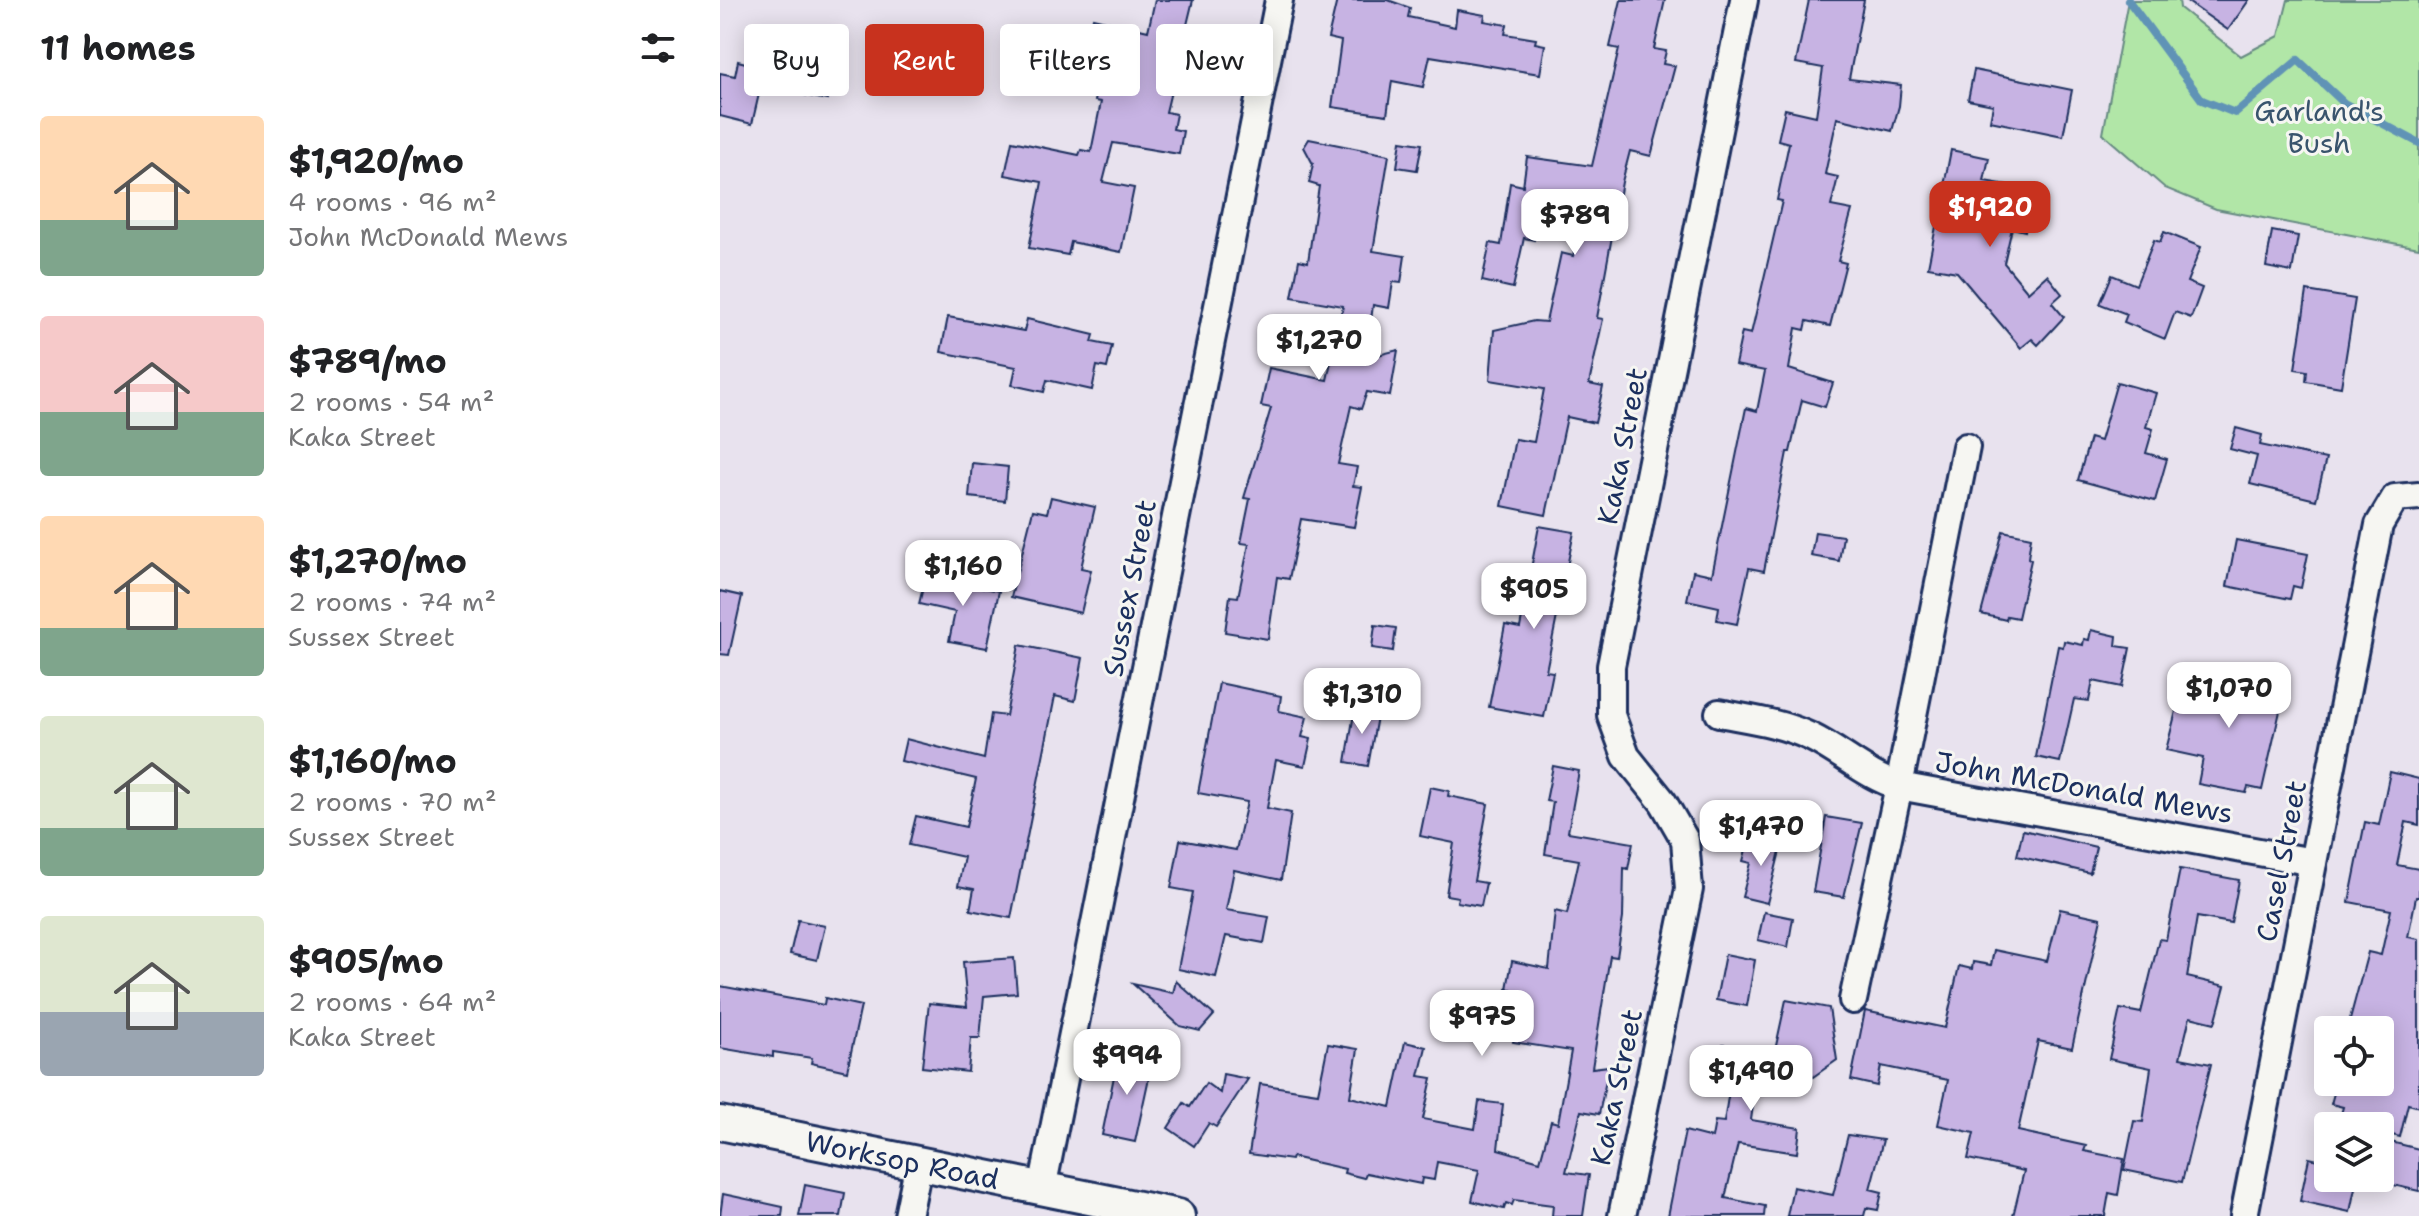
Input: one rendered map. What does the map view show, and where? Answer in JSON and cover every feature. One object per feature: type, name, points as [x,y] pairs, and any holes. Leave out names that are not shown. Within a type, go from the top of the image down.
[{"type":"street","name":"Sussex Street","points":[[1042,1189],[1279,0]]},
{"type":"street","name":"Kaka Street","points":[[1622,1216],[1689,889],[1685,840],[1663,802],[1626,756],[1611,715],[1611,666],[1744,0]]},
{"type":"street","name":"John McDonald Mews","points":[[1966,447],[1899,786],[2313,862]]},
{"type":"street","name":"Casel Street","points":[[2244,1216],[2379,525],[2395,498],[2419,496]]},
{"type":"street","points":[[1719,713],[1771,723],[1808,736],[1845,755],[1881,780],[1899,786],[1853,1000]]},
{"type":"street","name":"Worksop Road","points":[[720,1123],[1178,1216]]},
{"type":"street","points":[[908,1216],[919,1162]]},
{"type":"green space","name":"Garland's Bush","points":[[2128,0],[2179,0],[2180,8],[2241,56],[2279,36],[2288,0],[2419,0],[2419,248],[2216,209],[2165,188],[2103,134]]},
{"type":"building","points":[[1155,0],[1193,0],[1187,24],[1156,24],[1156,96],[1170,96],[1166,112],[1176,114],[1173,129],[1183,131],[1179,154],[1113,143],[1103,182],[1134,188],[1121,252],[1071,242],[1068,255],[1029,248],[1042,182],[1005,175],[1012,141],[1079,155],[1081,150],[1091,152],[1101,102],[1095,101],[1096,96],[1140,96],[1140,29],[1148,31]]},
{"type":"building","points":[[1337,0],[1388,0],[1410,8],[1408,17],[1455,27],[1457,10],[1485,15],[1484,21],[1507,25],[1505,34],[1536,39],[1535,43],[1545,45],[1540,74],[1430,56],[1423,87],[1392,81],[1387,115],[1332,107],[1341,41],[1328,38]]},
{"type":"building","points":[[1621,0],[1665,0],[1654,49],[1666,51],[1663,64],[1675,66],[1651,156],[1630,151],[1622,182],[1597,318],[1603,319],[1589,384],[1603,387],[1595,423],[1567,417],[1546,515],[1502,506],[1515,439],[1534,442],[1544,389],[1490,380],[1494,330],[1534,321],[1546,322],[1561,253],[1573,256],[1585,199],[1541,194],[1534,240],[1524,238],[1513,288],[1482,281],[1490,243],[1501,245],[1510,183],[1523,186],[1527,157],[1592,166],[1619,49],[1610,47]]},
{"type":"building","points":[[1809,0],[1864,0],[1849,79],[1901,85],[1899,106],[1892,131],[1837,118],[1825,174],[1838,177],[1831,206],[1852,210],[1838,261],[1846,263],[1830,326],[1807,321],[1805,330],[1796,328],[1789,369],[1833,383],[1825,407],[1802,400],[1790,452],[1787,452],[1764,571],[1749,568],[1737,624],[1717,620],[1719,607],[1687,600],[1693,571],[1712,575],[1746,408],[1757,411],[1765,371],[1735,365],[1742,332],[1751,334],[1782,201],[1777,200],[1789,143],[1778,140],[1785,109],[1816,116],[1823,68],[1796,63]]},
{"type":"building","points":[[2185,0],[2249,0],[2228,30]]},
{"type":"building","points":[[1093,18],[1118,24],[1092,24]]},
{"type":"building","points":[[738,61],[744,63],[744,96],[758,96],[752,124],[720,116],[720,73],[735,76]]},
{"type":"building","points":[[1974,70],[2072,90],[2063,136],[1990,121],[1993,105],[1968,100]]},
{"type":"building","points":[[1309,139],[1389,155],[1373,251],[1405,256],[1401,283],[1393,282],[1389,308],[1373,305],[1366,358],[1398,350],[1390,396],[1367,392],[1361,409],[1351,406],[1338,464],[1357,467],[1353,486],[1362,487],[1354,527],[1301,519],[1289,579],[1277,577],[1268,639],[1225,632],[1230,596],[1238,597],[1249,544],[1241,543],[1250,499],[1244,498],[1271,408],[1261,406],[1269,368],[1327,380],[1343,306],[1292,297],[1299,260],[1308,262],[1319,186],[1309,183],[1313,164],[1304,147]]},
{"type":"building","points":[[1401,141],[1422,144],[1417,170],[1397,167]]},
{"type":"building","points":[[1951,150],[1989,158],[1984,181],[2020,187],[2017,205],[2030,207],[2025,231],[2012,228],[2004,263],[2028,292],[2047,275],[2062,294],[2052,303],[2064,317],[2038,345],[2032,339],[2021,348],[1957,272],[1928,267]]},
{"type":"building","points":[[2272,231],[2298,236],[2292,272],[2266,267]]},
{"type":"building","points":[[2164,232],[2201,247],[2187,282],[2202,288],[2191,318],[2175,312],[2165,339],[2124,322],[2127,314],[2100,304],[2112,275],[2136,285],[2154,240],[2160,242]]},
{"type":"building","points":[[2307,291],[2355,299],[2341,387],[2306,381],[2307,371],[2295,369]]},
{"type":"building","points":[[948,317],[1024,331],[1027,319],[1094,335],[1092,342],[1112,346],[1107,368],[1097,366],[1092,390],[1047,380],[1044,392],[1012,385],[1016,367],[941,352]]},
{"type":"building","points":[[2117,382],[2156,393],[2146,427],[2153,429],[2146,453],[2167,459],[2155,501],[2078,480],[2090,438],[2100,441]]},
{"type":"building","points":[[2236,428],[2262,435],[2260,445],[2326,459],[2316,500],[2250,484],[2257,456],[2230,449]]},
{"type":"building","points":[[972,463],[1008,467],[1005,501],[969,497]]},
{"type":"building","points":[[1051,497],[1095,507],[1081,568],[1091,570],[1081,613],[1011,597],[1033,510],[1047,513]]},
{"type":"building","points":[[1539,526],[1574,532],[1546,671],[1553,672],[1544,717],[1489,707],[1505,625],[1520,628]]},
{"type":"building","points":[[2003,531],[2031,537],[2028,558],[2031,560],[2018,618],[2007,616],[2006,620],[1981,614]]},
{"type":"building","points":[[1815,532],[1843,536],[1839,561],[1811,556]]},
{"type":"building","points":[[2236,540],[2308,554],[2301,588],[2293,586],[2290,599],[2227,586]]},
{"type":"building","points":[[926,575],[999,591],[987,648],[949,641],[955,612],[919,604]]},
{"type":"building","points":[[720,591],[742,596],[729,655],[720,654]]},
{"type":"building","points":[[1375,625],[1396,628],[1393,651],[1372,648]]},
{"type":"building","points":[[2091,630],[2117,636],[2116,646],[2130,648],[2122,687],[2093,681],[2089,701],[2074,699],[2060,762],[2036,757],[2058,646],[2063,647],[2064,641],[2083,645],[2084,639],[2089,640]]},
{"type":"building","points":[[1019,645],[1083,658],[1075,701],[1055,696],[1011,918],[970,910],[974,889],[958,886],[964,857],[909,845],[916,816],[966,827],[976,779],[901,761],[906,739],[984,759],[991,714],[1006,716]]},
{"type":"building","points":[[2219,670],[2281,682],[2277,710],[2280,711],[2262,790],[2248,787],[2246,793],[2198,784],[2203,758],[2166,750],[2182,688],[2214,694]]},
{"type":"building","points":[[1219,683],[1281,696],[1279,711],[1307,717],[1302,737],[1311,739],[1305,766],[1276,760],[1267,808],[1291,813],[1281,880],[1234,870],[1226,910],[1269,917],[1264,943],[1226,936],[1216,977],[1178,969],[1193,892],[1171,888],[1180,840],[1236,850],[1247,802],[1198,793]]},
{"type":"building","points":[[1355,707],[1378,711],[1368,766],[1346,762]]},
{"type":"building","points":[[1553,766],[1579,771],[1568,832],[1633,843],[1628,869],[1624,868],[1623,918],[1617,957],[1610,956],[1592,1068],[1609,1066],[1599,1114],[1581,1111],[1566,1172],[1589,1175],[1583,1216],[1552,1216],[1553,1205],[1514,1200],[1512,1205],[1506,1203],[1504,1209],[1472,1201],[1479,1170],[1437,1162],[1434,1180],[1422,1178],[1421,1184],[1366,1173],[1364,1178],[1344,1173],[1345,1169],[1292,1157],[1291,1160],[1249,1154],[1260,1084],[1318,1093],[1328,1044],[1358,1049],[1350,1097],[1391,1107],[1405,1042],[1426,1047],[1419,1076],[1432,1078],[1423,1119],[1475,1129],[1479,1101],[1503,1104],[1498,1149],[1540,1161],[1551,1121],[1558,1123],[1571,1051],[1513,1042],[1516,1022],[1506,1021],[1511,990],[1507,989],[1512,961],[1549,969],[1555,911],[1567,914],[1579,860],[1545,854],[1553,802],[1546,801]]},
{"type":"building","points":[[2390,772],[2419,779],[2419,825],[2406,822],[2397,865],[2419,869],[2419,897],[2416,897],[2408,937],[2419,939],[2419,1107],[2408,1104],[2400,1137],[2394,1136],[2394,1112],[2342,1112],[2343,1107],[2331,1104],[2333,1096],[2394,1096],[2394,1016],[2351,1016],[2368,952],[2381,955],[2391,910],[2349,902],[2365,822],[2379,825]]},
{"type":"building","points":[[1430,787],[1449,791],[1448,796],[1488,804],[1474,881],[1486,883],[1481,906],[1457,902],[1458,897],[1446,895],[1454,843],[1420,836]]},
{"type":"building","points":[[1826,817],[1862,823],[1844,897],[1813,892]]},
{"type":"building","points":[[2023,830],[2096,847],[2090,873],[2017,856]]},
{"type":"building","points":[[1750,835],[1782,843],[1767,903],[1742,897],[1751,863],[1743,861]]},
{"type":"building","points":[[2180,869],[2239,880],[2231,923],[2197,917],[2187,977],[2225,986],[2215,1023],[2190,1017],[2180,1058],[2211,1064],[2182,1182],[2124,1170],[2134,1121],[2143,1122],[2151,1068],[2109,1059],[2120,1009],[2141,1013],[2159,939],[2166,940]]},
{"type":"building","points":[[2060,909],[2101,918],[2072,1048],[2038,1041],[2018,1131],[2086,1146],[2084,1151],[2124,1159],[2118,1195],[2109,1193],[2105,1216],[2013,1216],[2024,1171],[1968,1159],[1974,1133],[1938,1125],[1948,1080],[1881,1066],[1877,1086],[1851,1080],[1865,1011],[1945,1028],[1959,966],[1972,969],[1973,962],[1991,965],[1994,950],[2047,961]]},
{"type":"building","points":[[1764,912],[1793,918],[1788,947],[1758,940]]},
{"type":"building","points":[[798,920],[825,926],[817,960],[790,954]]},
{"type":"building","points":[[1725,954],[1755,960],[1747,1006],[1716,1000]]},
{"type":"building","points":[[1014,958],[1017,993],[984,996],[980,1038],[971,1038],[968,1072],[922,1067],[929,1003],[967,1007],[963,962]]},
{"type":"building","points":[[1176,981],[1214,1015],[1200,1031],[1180,1026],[1133,984],[1173,993]]},
{"type":"building","points":[[720,986],[824,1005],[825,998],[861,1006],[847,1071],[811,1063],[812,1058],[773,1052],[773,1057],[720,1048]]},
{"type":"building","points":[[1786,1000],[1829,1008],[1837,1060],[1796,1089],[1757,1077],[1751,1120],[1800,1128],[1797,1153],[1738,1144],[1725,1198],[1765,1206],[1764,1216],[1668,1216],[1685,1131],[1712,1138],[1715,1121],[1724,1122],[1732,1072],[1719,1069],[1723,1045],[1774,1055]]},
{"type":"building","points":[[1119,1052],[1153,1059],[1135,1142],[1102,1135]]},
{"type":"building","points":[[1223,1074],[1248,1079],[1216,1127],[1209,1123],[1194,1146],[1168,1128],[1184,1103],[1190,1107],[1206,1083],[1220,1093]]},
{"type":"building","points":[[1848,1135],[1883,1140],[1870,1189],[1882,1192],[1878,1210],[1866,1208],[1864,1216],[1787,1216],[1793,1187],[1833,1195]]},
{"type":"building","points":[[2394,1143],[2419,1149],[2419,1191],[2394,1185]]},
{"type":"building","points":[[2309,1158],[2314,1159],[2314,1192],[2354,1192],[2350,1212],[2300,1201]]},
{"type":"building","points":[[805,1185],[845,1193],[841,1216],[799,1216]]},
{"type":"building","points":[[723,1194],[783,1207],[782,1216],[720,1216]]},
{"type":"waterway","points":[[2128,0],[2202,100],[2235,113],[2298,60],[2344,103],[2419,143]]}]
